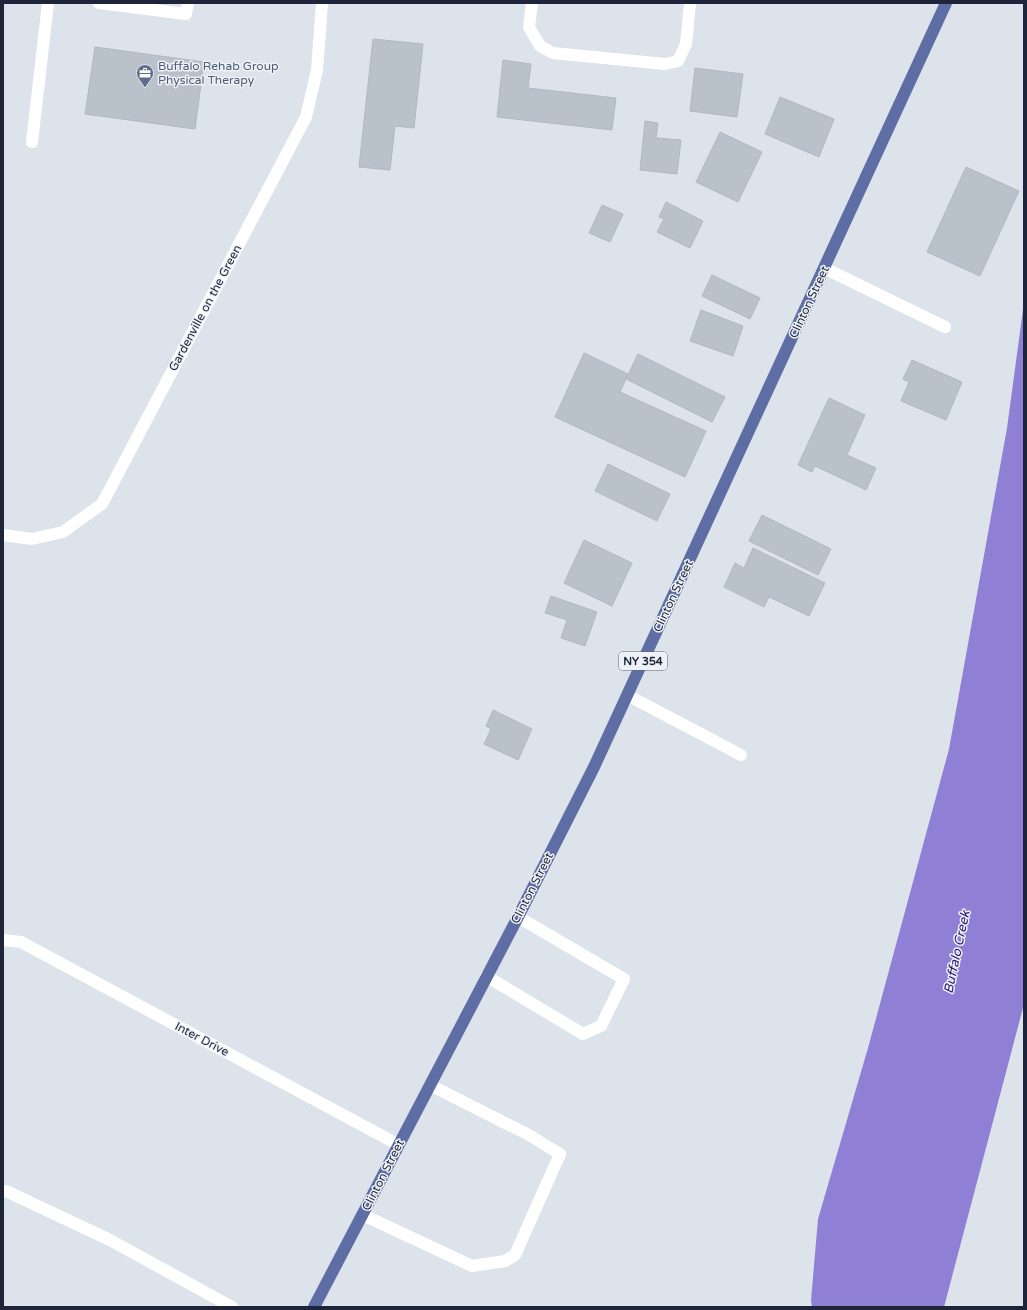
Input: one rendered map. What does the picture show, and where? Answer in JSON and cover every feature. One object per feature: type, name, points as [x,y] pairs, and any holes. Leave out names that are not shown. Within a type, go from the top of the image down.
[{"type":"main road","name":"Clinton Street","points":[[314,1307],[518,917],[594,767],[946,3]]},
{"type":"street","points":[[32,142],[48,3]]},
{"type":"street","points":[[99,3],[186,14],[188,3]]},
{"type":"street","name":"Gardenville on the Green","points":[[3,535],[32,539],[63,532],[102,504],[306,117],[317,70],[322,3]]},
{"type":"street","points":[[532,3],[529,27],[540,46],[553,53],[664,64],[678,61],[686,44],[690,3]]},
{"type":"street","points":[[824,268],[945,327]]},
{"type":"street","points":[[627,695],[741,755]]},
{"type":"street","points":[[486,976],[583,1034],[601,1026],[624,979],[518,917]]},
{"type":"street","name":"Inter Drive","points":[[3,940],[21,942],[399,1145]]},
{"type":"street","points":[[363,1215],[472,1266],[505,1261],[515,1255],[560,1154],[529,1135],[430,1085]]},
{"type":"street","points":[[3,1191],[110,1240],[232,1307]]},
{"type":"water","name":"Buffalo Creek","points":[[1024,302],[1024,1004],[944,1307],[812,1307],[811,1300],[818,1219],[868,1048],[949,749],[1007,428]]},
{"type":"building","points":[[373,39],[423,44],[414,128],[395,126],[390,170],[359,167]]},
{"type":"building","name":"Buffalo Rehab Group Physical Therapy","points":[[95,47],[204,62],[195,129],[85,114]]},
{"type":"building","points":[[503,60],[531,64],[528,88],[616,98],[612,130],[497,117]]},
{"type":"building","points":[[695,68],[743,74],[737,117],[690,111]]},
{"type":"building","points":[[780,97],[834,119],[819,157],[765,134]]},
{"type":"building","points":[[645,121],[658,123],[656,138],[681,140],[677,174],[640,170]]},
{"type":"building","points":[[720,132],[762,152],[738,202],[696,182]]},
{"type":"building","points":[[966,167],[1019,191],[980,276],[927,252]]},
{"type":"building","points":[[666,202],[703,221],[690,248],[657,232],[664,219],[659,217]]},
{"type":"building","points":[[602,205],[623,214],[610,242],[589,233]]},
{"type":"building","points":[[712,275],[760,298],[750,319],[702,296]]},
{"type":"building","points":[[701,310],[743,326],[733,356],[690,341]]},
{"type":"building","points":[[584,353],[628,374],[620,392],[706,431],[685,477],[555,417]]},
{"type":"building","points":[[638,354],[725,397],[712,422],[626,379]]},
{"type":"building","points":[[912,360],[962,382],[946,420],[901,401],[909,382],[903,379]]},
{"type":"building","points":[[829,398],[865,415],[847,455],[876,468],[866,490],[815,466],[812,472],[798,465]]},
{"type":"building","points":[[608,464],[670,494],[657,521],[595,491]]},
{"type":"building","points":[[762,515],[831,549],[818,575],[749,541]]},
{"type":"building","points":[[584,540],[632,563],[612,606],[564,583]]},
{"type":"building","points":[[753,548],[825,583],[809,616],[769,597],[764,607],[724,587],[735,563],[744,568]]},
{"type":"building","points":[[551,596],[597,612],[585,646],[561,638],[567,620],[545,613]]},
{"type":"building","points":[[493,710],[532,729],[518,760],[484,744],[491,729],[486,726]]},
{"type":"place","name":"Buffalo Rehab Group Physical Therapy","points":[[145,88]]}]
